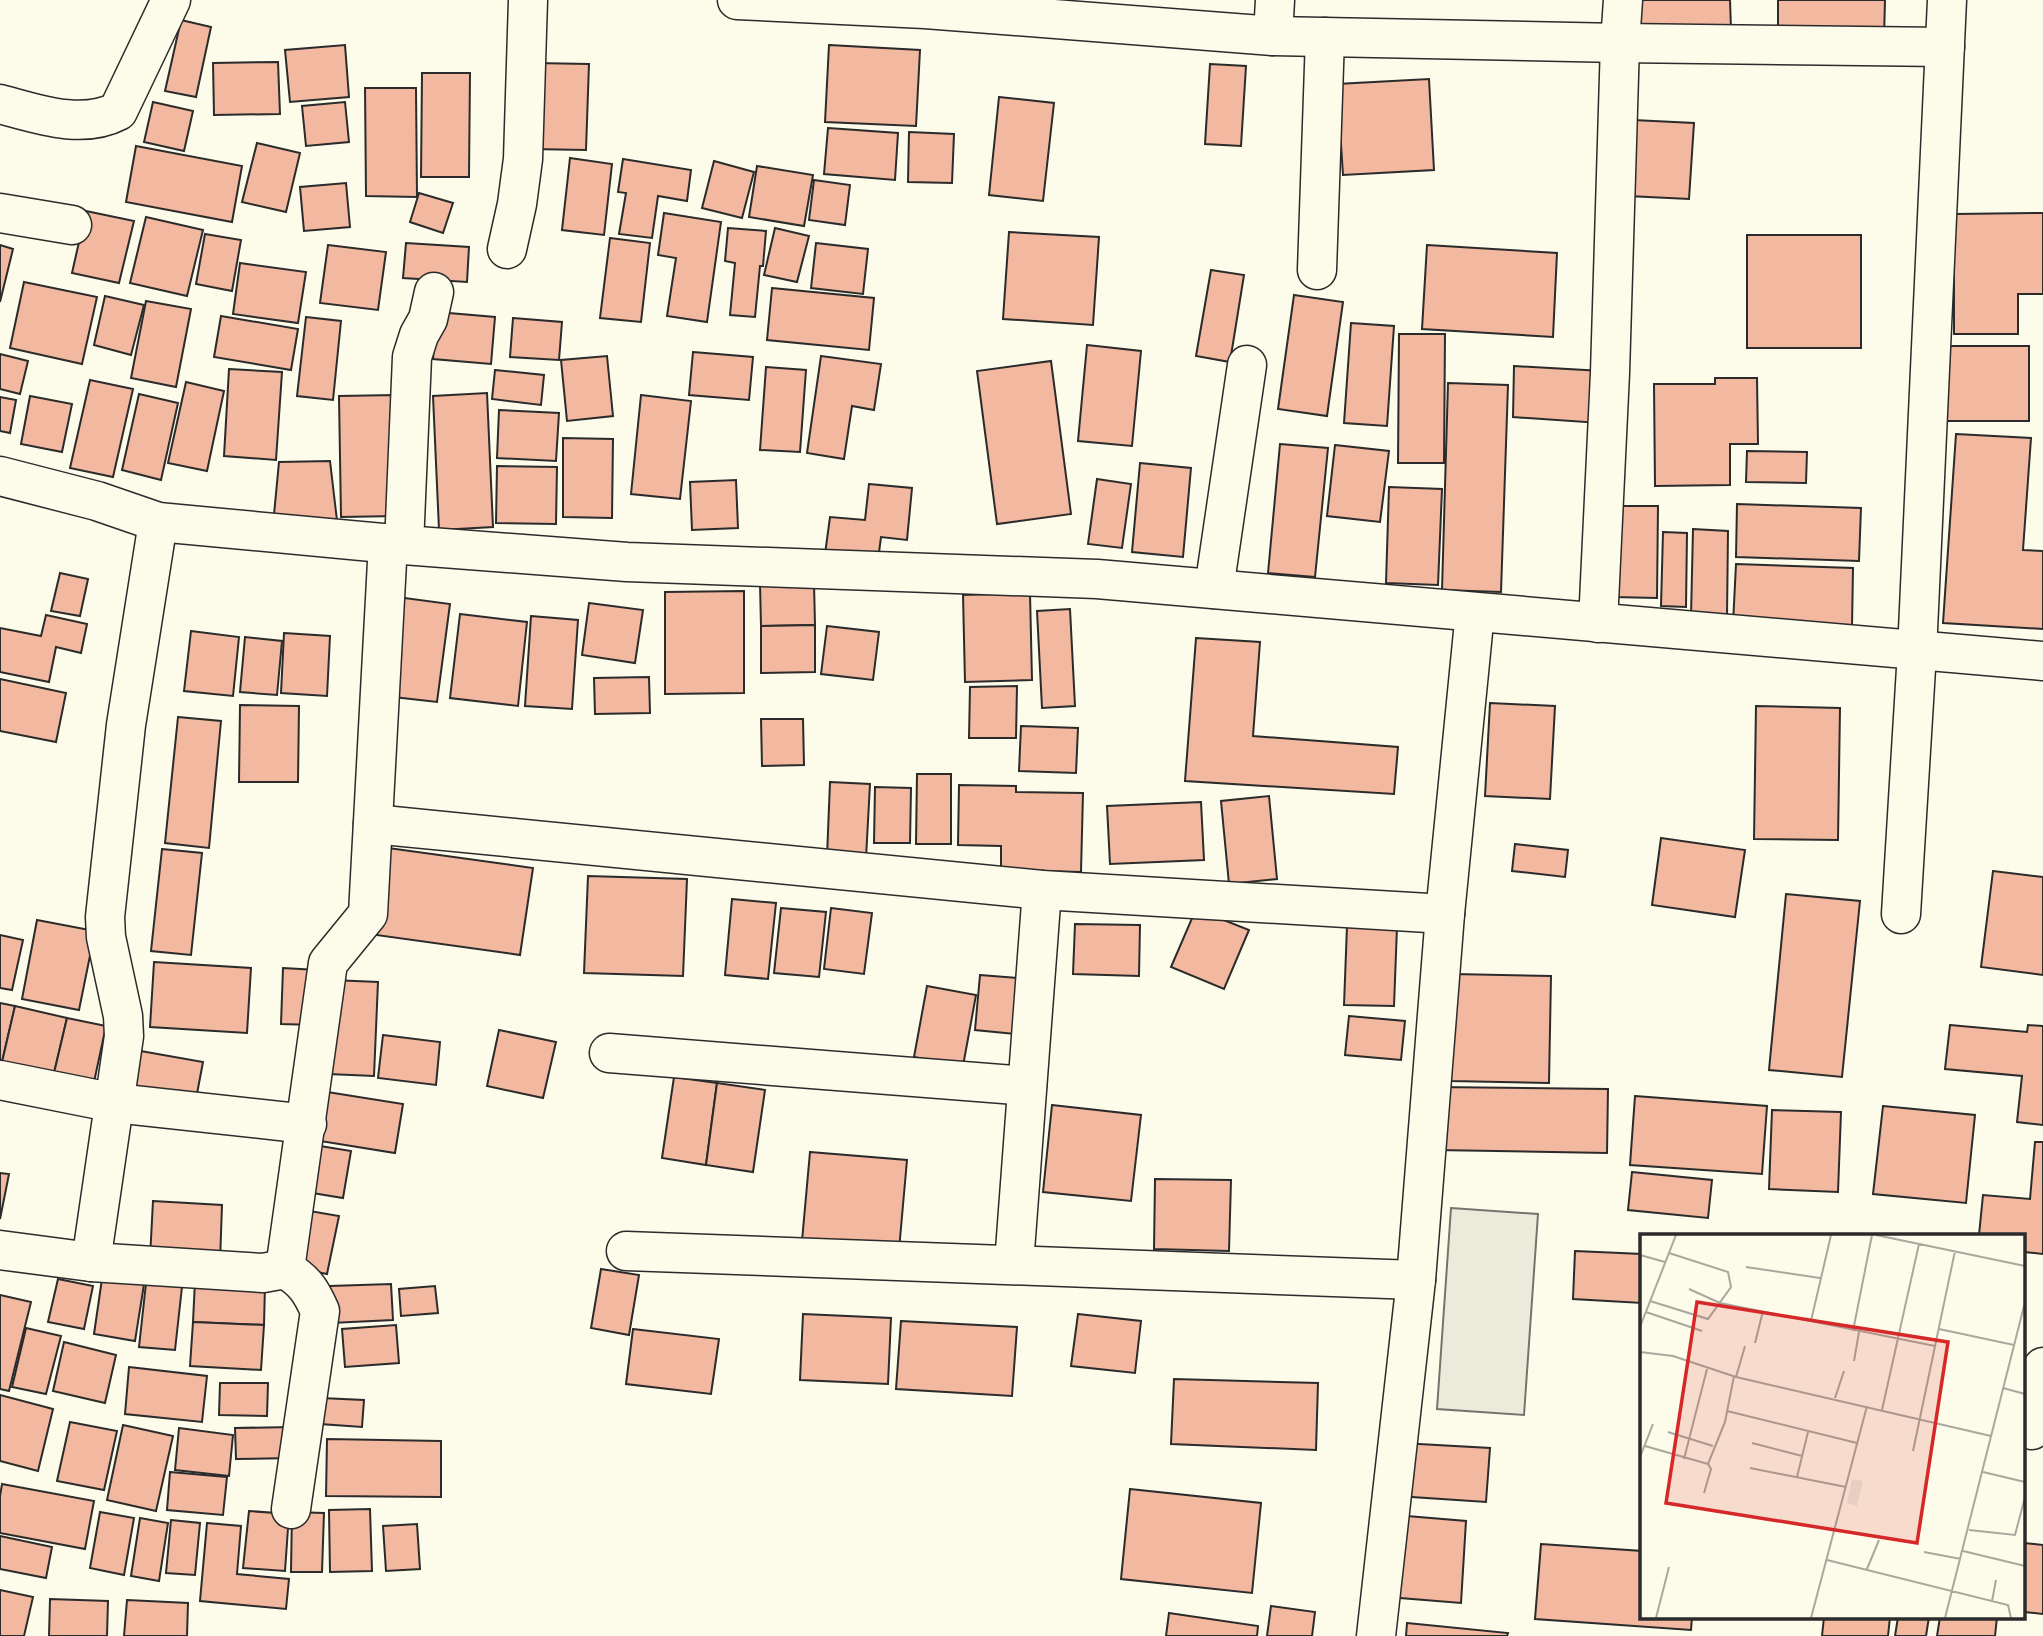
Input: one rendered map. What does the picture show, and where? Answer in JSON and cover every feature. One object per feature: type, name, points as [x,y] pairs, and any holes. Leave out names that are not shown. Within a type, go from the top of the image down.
[{"type":"street","points":[[0,104],[38,114],[83,121],[105,118],[118,111],[171,0]]},
{"type":"street","points":[[507,249],[523,159],[528,0]]},
{"type":"street","points":[[737,0],[925,4],[1274,18],[1325,37],[1945,47]]},
{"type":"street","points":[[1598,623],[1623,0]]},
{"type":"street","points":[[1900,914],[1917,652],[1947,0]]},
{"type":"street","points":[[1317,270],[1325,37]]},
{"type":"street","points":[[0,213],[72,226]]},
{"type":"street","points":[[285,1269],[328,963],[368,914],[373,824],[412,357],[428,319],[434,292]]},
{"type":"street","points":[[1214,589],[1247,365]]},
{"type":"street","points":[[0,476],[97,501],[158,522],[396,544],[627,562],[1097,579],[2043,661]]},
{"type":"street","points":[[91,1262],[124,1035],[123,1016],[106,937],[105,917],[125,725],[158,522]]},
{"type":"street","points":[[1376,1636],[1416,1280],[1445,914],[1475,612]]},
{"type":"street","points":[[373,824],[1042,890],[1445,914]]},
{"type":"street","points":[[1014,1264],[1042,890]]},
{"type":"street","points":[[609,1053],[1027,1086]]},
{"type":"street","points":[[0,1080],[115,1103],[307,1124]]},
{"type":"street","points":[[0,1250],[91,1262],[263,1273],[285,1269],[300,1279],[312,1293],[320,1311],[291,1509]]},
{"type":"street","points":[[626,1251],[1416,1280]]},
{"type":"street","points":[[2032,1430],[2043,1367]]},
{"type":"shaded area","points":[[1451,1208],[1538,1214],[1524,1415],[1437,1409]]},
{"type":"building","points":[[1640,0],[1730,0],[1731,29],[1641,31]]},
{"type":"building","points":[[1778,0],[1885,0],[1884,38],[1778,38]]},
{"type":"building","points":[[181,20],[211,27],[196,97],[165,91]]},
{"type":"building","points":[[345,45],[349,97],[290,102],[285,50]]},
{"type":"building","points":[[829,45],[920,50],[916,126],[825,122]]},
{"type":"building","points":[[278,62],[280,114],[214,115],[213,63]]},
{"type":"building","points":[[534,63],[589,64],[586,150],[531,149]]},
{"type":"building","points":[[1210,64],[1246,66],[1241,146],[1205,144]]},
{"type":"building","points":[[422,73],[470,73],[469,177],[421,177]]},
{"type":"building","points":[[1429,79],[1434,170],[1343,175],[1337,84]]},
{"type":"building","points":[[365,88],[416,88],[417,197],[366,196]]},
{"type":"building","points":[[999,97],[1054,103],[1043,201],[989,195]]},
{"type":"building","points":[[153,102],[193,111],[184,151],[144,142]]},
{"type":"building","points":[[345,102],[349,142],[306,146],[302,106]]},
{"type":"building","points":[[1633,120],[1694,123],[1689,199],[1628,196]]},
{"type":"building","points":[[828,128],[898,133],[895,180],[824,174]]},
{"type":"building","points":[[909,132],[954,134],[952,183],[908,182]]},
{"type":"building","points":[[257,143],[300,153],[286,212],[242,202]]},
{"type":"building","points":[[136,146],[242,166],[232,222],[126,202]]},
{"type":"building","points":[[570,158],[612,164],[604,235],[562,230]]},
{"type":"building","points":[[623,159],[691,170],[687,201],[658,196],[652,238],[619,234],[626,193],[618,192]]},
{"type":"building","points":[[714,161],[754,172],[742,218],[702,208]]},
{"type":"building","points":[[757,166],[813,175],[804,226],[749,217]]},
{"type":"building","points":[[814,180],[850,185],[845,225],[809,220]]},
{"type":"building","points":[[346,183],[350,227],[304,231],[300,187]]},
{"type":"building","points":[[419,193],[453,203],[443,233],[410,222]]},
{"type":"building","points":[[86,211],[134,221],[119,283],[72,273]]},
{"type":"building","points":[[664,213],[721,222],[707,322],[667,316],[676,258],[658,255]]},
{"type":"building","points":[[2043,213],[2043,294],[2018,294],[2018,334],[1954,334],[1954,214]]},
{"type":"building","points":[[146,217],[203,230],[187,296],[130,283]]},
{"type":"building","points":[[728,228],[766,231],[755,317],[730,315],[735,263],[725,261]]},
{"type":"building","points":[[775,228],[809,236],[797,282],[764,275]]},
{"type":"building","points":[[1009,232],[1099,237],[1093,325],[1003,319]]},
{"type":"building","points":[[205,234],[241,240],[232,291],[196,284]]},
{"type":"building","points":[[1747,235],[1861,235],[1861,348],[1747,348]]},
{"type":"building","points":[[610,238],[650,243],[641,322],[600,318]]},
{"type":"building","points":[[406,243],[469,247],[467,282],[403,278]]},
{"type":"building","points":[[816,243],[868,249],[863,294],[811,288]]},
{"type":"building","points":[[0,245],[13,249],[0,302]]},
{"type":"building","points":[[328,245],[386,252],[378,310],[320,303]]},
{"type":"building","points":[[1427,245],[1557,253],[1553,337],[1422,329]]},
{"type":"building","points":[[240,263],[306,272],[298,323],[233,314]]},
{"type":"building","points":[[1211,270],[1244,275],[1230,362],[1196,356]]},
{"type":"building","points":[[24,282],[97,297],[82,364],[10,348]]},
{"type":"building","points":[[772,288],[874,298],[869,350],[767,340]]},
{"type":"building","points":[[1294,295],[1343,302],[1327,416],[1278,409]]},
{"type":"building","points":[[105,296],[144,305],[131,355],[94,345]]},
{"type":"building","points":[[146,301],[191,309],[176,387],[131,378]]},
{"type":"building","points":[[437,312],[495,317],[491,364],[433,359]]},
{"type":"building","points":[[221,316],[298,329],[291,370],[214,357]]},
{"type":"building","points":[[306,317],[341,321],[333,400],[297,396]]},
{"type":"building","points":[[513,318],[562,322],[559,360],[510,357]]},
{"type":"building","points":[[1351,323],[1394,326],[1387,426],[1344,423]]},
{"type":"building","points":[[1399,334],[1445,334],[1444,463],[1398,463]]},
{"type":"building","points":[[1087,345],[1141,351],[1132,446],[1078,441]]},
{"type":"building","points":[[1938,346],[2029,346],[2029,421],[1939,421]]},
{"type":"building","points":[[693,352],[753,357],[749,400],[689,395]]},
{"type":"building","points":[[0,354],[28,361],[20,394],[0,389]]},
{"type":"building","points":[[607,356],[613,416],[567,421],[561,360]]},
{"type":"building","points":[[821,356],[881,364],[874,410],[852,406],[844,459],[807,453]]},
{"type":"building","points":[[1051,361],[1071,514],[997,524],[977,371]]},
{"type":"building","points":[[1514,366],[1602,371],[1600,423],[1513,417]]},
{"type":"building","points":[[766,367],[806,370],[800,452],[760,450]]},
{"type":"building","points":[[229,369],[282,372],[276,460],[224,456]]},
{"type":"building","points":[[495,370],[544,375],[541,405],[492,399]]},
{"type":"building","points":[[1715,378],[1757,378],[1758,444],[1730,444],[1730,485],[1655,486],[1654,384],[1715,384]]},
{"type":"building","points":[[90,380],[133,389],[113,477],[70,468]]},
{"type":"building","points":[[186,382],[224,391],[207,471],[168,463]]},
{"type":"building","points":[[1448,383],[1508,385],[1501,592],[1442,590]]},
{"type":"building","points":[[487,393],[493,527],[439,530],[433,396]]},
{"type":"building","points":[[139,394],[178,403],[161,480],[122,470]]},
{"type":"building","points":[[395,395],[397,516],[341,517],[339,396]]},
{"type":"building","points":[[641,395],[691,401],[680,499],[631,494]]},
{"type":"building","points":[[30,396],[72,404],[62,452],[21,444]]},
{"type":"building","points":[[0,397],[16,400],[10,433],[0,431]]},
{"type":"building","points":[[499,410],[559,413],[556,461],[497,458]]},
{"type":"building","points":[[1956,434],[2031,438],[2023,550],[2043,551],[2043,629],[1943,623]]},
{"type":"building","points":[[563,438],[613,439],[612,518],[563,517]]},
{"type":"building","points":[[1280,444],[1328,448],[1315,577],[1268,573]]},
{"type":"building","points":[[1335,445],[1389,451],[1380,522],[1327,516]]},
{"type":"building","points":[[1747,451],[1807,452],[1806,483],[1746,482]]},
{"type":"building","points":[[330,461],[338,529],[273,525],[279,462]]},
{"type":"building","points":[[1140,463],[1191,468],[1183,557],[1132,552]]},
{"type":"building","points":[[497,466],[557,467],[556,524],[496,523]]},
{"type":"building","points":[[1097,479],[1131,484],[1122,548],[1088,544]]},
{"type":"building","points":[[736,480],[738,528],[692,530],[690,482]]},
{"type":"building","points":[[869,484],[912,488],[907,540],[881,537],[878,560],[825,554],[830,517],[865,520]]},
{"type":"building","points":[[1389,487],[1442,489],[1438,585],[1386,583]]},
{"type":"building","points":[[1737,504],[1861,508],[1859,561],[1736,557]]},
{"type":"building","points":[[1613,506],[1658,506],[1657,598],[1613,597]]},
{"type":"building","points":[[1693,529],[1728,531],[1727,617],[1691,616]]},
{"type":"building","points":[[1663,532],[1687,533],[1686,607],[1661,606]]},
{"type":"building","points":[[1736,564],[1853,568],[1852,627],[1733,624]]},
{"type":"building","points":[[60,573],[88,579],[80,616],[51,611]]},
{"type":"building","points":[[814,583],[815,625],[761,626],[760,584]]},
{"type":"building","points":[[744,591],[744,693],[665,694],[665,592]]},
{"type":"building","points":[[1030,593],[1032,680],[965,682],[963,595]]},
{"type":"building","points":[[397,597],[450,604],[437,702],[385,696]]},
{"type":"building","points":[[589,603],[643,610],[635,663],[582,655]]},
{"type":"building","points":[[1070,609],[1075,706],[1042,708],[1037,611]]},
{"type":"building","points":[[460,614],[527,622],[518,706],[450,698]]},
{"type":"building","points":[[46,615],[87,624],[81,653],[56,647],[49,682],[0,672],[0,628],[41,636]]},
{"type":"building","points":[[531,616],[578,620],[572,709],[525,706]]},
{"type":"building","points":[[815,625],[815,672],[761,673],[761,626]]},
{"type":"building","points":[[827,626],[879,632],[873,680],[821,674]]},
{"type":"building","points":[[191,631],[239,637],[233,696],[184,691]]},
{"type":"building","points":[[284,633],[330,636],[327,696],[281,693]]},
{"type":"building","points":[[245,637],[282,641],[277,695],[240,692]]},
{"type":"building","points":[[1196,638],[1260,642],[1253,736],[1398,747],[1394,794],[1185,781]]},
{"type":"building","points":[[649,677],[650,713],[595,714],[594,678]]},
{"type":"building","points":[[0,679],[66,693],[56,742],[0,731]]},
{"type":"building","points":[[1017,686],[1016,738],[969,738],[970,687]]},
{"type":"building","points":[[1490,703],[1555,706],[1550,799],[1485,796]]},
{"type":"building","points":[[240,705],[299,706],[298,782],[239,782]]},
{"type":"building","points":[[1756,706],[1840,708],[1838,840],[1754,839]]},
{"type":"building","points":[[178,717],[221,721],[209,848],[165,843]]},
{"type":"building","points":[[761,719],[803,719],[804,765],[762,766]]},
{"type":"building","points":[[1021,726],[1078,728],[1076,773],[1019,771]]},
{"type":"building","points":[[917,774],[951,774],[951,844],[916,844]]},
{"type":"building","points":[[830,782],[870,784],[866,858],[827,857]]},
{"type":"building","points":[[959,785],[1016,786],[1016,792],[1083,793],[1081,872],[1001,870],[1001,846],[958,845]]},
{"type":"building","points":[[875,787],[911,788],[910,843],[874,843]]},
{"type":"building","points":[[1269,796],[1277,879],[1229,884],[1221,801]]},
{"type":"building","points":[[1201,802],[1204,860],[1110,864],[1107,806]]},
{"type":"building","points":[[1661,838],[1745,850],[1735,917],[1652,905]]},
{"type":"building","points":[[1515,844],[1568,850],[1565,877],[1512,871]]},
{"type":"building","points":[[381,847],[533,868],[520,955],[369,934]]},
{"type":"building","points":[[162,849],[202,853],[191,955],[151,951]]},
{"type":"building","points":[[1993,871],[2043,877],[2043,975],[1981,967]]},
{"type":"building","points":[[588,876],[687,879],[683,976],[584,973]]},
{"type":"building","points":[[1786,894],[1860,901],[1842,1077],[1769,1070]]},
{"type":"building","points":[[732,899],[776,903],[768,979],[725,975]]},
{"type":"building","points":[[781,908],[826,912],[819,977],[774,973]]},
{"type":"building","points":[[831,908],[872,913],[864,974],[824,969]]},
{"type":"building","points":[[1196,909],[1249,930],[1224,989],[1171,967]]},
{"type":"building","points":[[37,920],[95,931],[79,1010],[22,999]]},
{"type":"building","points":[[1075,924],[1140,925],[1139,976],[1073,974]]},
{"type":"building","points":[[1347,926],[1397,927],[1394,1006],[1344,1005]]},
{"type":"building","points":[[0,935],[23,940],[12,990],[0,988]]},
{"type":"building","points":[[154,962],[251,968],[247,1033],[150,1027]]},
{"type":"building","points":[[283,968],[317,970],[315,1025],[281,1024]]},
{"type":"building","points":[[1453,974],[1551,976],[1549,1083],[1451,1081]]},
{"type":"building","points":[[980,975],[1031,979],[1026,1035],[975,1030]]},
{"type":"building","points":[[332,980],[378,982],[374,1076],[328,1074]]},
{"type":"building","points":[[927,986],[976,995],[963,1066],[914,1057]]},
{"type":"building","points":[[0,1003],[15,1006],[2,1062],[0,1061]]},
{"type":"building","points":[[15,1006],[67,1018],[54,1073],[2,1062]]},
{"type":"building","points":[[1349,1016],[1405,1021],[1401,1060],[1345,1055]]},
{"type":"building","points":[[67,1018],[106,1026],[94,1082],[54,1073]]},
{"type":"building","points":[[1950,1025],[2027,1032],[2028,1025],[2043,1026],[2043,1125],[2017,1122],[2022,1076],[1945,1069]]},
{"type":"building","points":[[499,1030],[556,1042],[543,1098],[487,1086]]},
{"type":"building","points":[[383,1035],[440,1042],[436,1085],[378,1078]]},
{"type":"building","points":[[135,1050],[203,1062],[196,1099],[127,1086]]},
{"type":"building","points":[[674,1077],[717,1083],[706,1165],[662,1158]]},
{"type":"building","points":[[717,1083],[765,1090],[753,1172],[706,1165]]},
{"type":"building","points":[[1437,1087],[1608,1089],[1607,1153],[1436,1150]]},
{"type":"building","points":[[321,1091],[403,1104],[395,1153],[314,1140]]},
{"type":"building","points":[[1635,1096],[1767,1106],[1762,1174],[1630,1165]]},
{"type":"building","points":[[1052,1105],[1141,1115],[1131,1201],[1043,1192]]},
{"type":"building","points":[[1883,1106],[1975,1115],[1966,1203],[1873,1194]]},
{"type":"building","points":[[1772,1110],[1841,1112],[1838,1192],[1769,1189]]},
{"type":"building","points":[[2035,1142],[2043,1142],[2043,1254],[2025,1252],[2025,1234],[1979,1234],[1983,1195],[2030,1199]]},
{"type":"building","points":[[314,1145],[351,1151],[343,1198],[306,1192]]},
{"type":"building","points":[[810,1152],[907,1160],[899,1250],[802,1241]]},
{"type":"building","points":[[1632,1172],[1712,1180],[1708,1218],[1628,1210]]},
{"type":"building","points":[[0,1173],[9,1174],[0,1219]]},
{"type":"building","points":[[1155,1179],[1231,1180],[1229,1251],[1154,1249]]},
{"type":"building","points":[[153,1201],[222,1205],[220,1262],[150,1258]]},
{"type":"building","points":[[298,1209],[339,1216],[327,1274],[287,1266]]},
{"type":"building","points":[[1575,1251],[1640,1254],[1640,1303],[1573,1299]]},
{"type":"building","points":[[601,1269],[639,1275],[629,1335],[591,1328]]},
{"type":"building","points":[[103,1272],[145,1278],[135,1341],[94,1334]]},
{"type":"building","points":[[147,1274],[183,1278],[175,1350],[139,1347]]},
{"type":"building","points":[[58,1279],[93,1286],[84,1329],[48,1322]]},
{"type":"building","points":[[195,1281],[265,1285],[264,1325],[193,1322]]},
{"type":"building","points":[[391,1284],[393,1320],[331,1323],[330,1286]]},
{"type":"building","points":[[435,1286],[438,1313],[401,1316],[399,1289]]},
{"type":"building","points":[[0,1295],[31,1302],[9,1391],[0,1389]]},
{"type":"building","points":[[803,1314],[891,1318],[888,1384],[800,1380]]},
{"type":"building","points":[[1078,1314],[1141,1321],[1135,1373],[1071,1366]]},
{"type":"building","points":[[901,1321],[1017,1327],[1012,1396],[896,1389]]},
{"type":"building","points":[[193,1322],[264,1325],[261,1370],[190,1366]]},
{"type":"building","points":[[396,1325],[399,1363],[345,1367],[342,1329]]},
{"type":"building","points":[[26,1328],[61,1336],[46,1394],[12,1387]]},
{"type":"building","points":[[633,1329],[719,1339],[711,1394],[626,1384]]},
{"type":"building","points":[[64,1342],[116,1355],[105,1403],[53,1391]]},
{"type":"building","points":[[129,1367],[207,1376],[202,1422],[125,1414]]},
{"type":"building","points":[[1174,1379],[1318,1383],[1316,1450],[1171,1444]]},
{"type":"building","points":[[220,1383],[268,1383],[267,1416],[219,1415]]},
{"type":"building","points":[[0,1395],[53,1409],[38,1471],[0,1461]]},
{"type":"building","points":[[321,1398],[364,1400],[362,1427],[320,1424]]},
{"type":"building","points":[[70,1422],[117,1431],[104,1490],[57,1481]]},
{"type":"building","points":[[123,1425],[173,1436],[156,1511],[107,1500]]},
{"type":"building","points":[[291,1427],[292,1458],[236,1459],[235,1428]]},
{"type":"building","points":[[179,1428],[233,1435],[229,1476],[175,1470]]},
{"type":"building","points":[[327,1439],[441,1441],[441,1497],[326,1496]]},
{"type":"building","points":[[1401,1443],[1490,1448],[1486,1502],[1397,1496]]},
{"type":"building","points":[[170,1472],[227,1477],[223,1515],[167,1510]]},
{"type":"building","points":[[2,1484],[94,1501],[85,1549],[0,1533]]},
{"type":"building","points":[[1130,1489],[1261,1503],[1252,1593],[1121,1579]]},
{"type":"building","points":[[370,1509],[372,1571],[330,1572],[329,1510]]},
{"type":"building","points":[[249,1511],[289,1514],[285,1571],[243,1568]]},
{"type":"building","points":[[100,1512],[134,1518],[124,1575],[90,1568]]},
{"type":"building","points":[[292,1512],[324,1513],[322,1572],[291,1572]]},
{"type":"building","points":[[1395,1515],[1466,1521],[1461,1603],[1388,1597]]},
{"type":"building","points":[[140,1518],[168,1523],[159,1581],[131,1576]]},
{"type":"building","points":[[171,1520],[200,1523],[195,1575],[166,1573]]},
{"type":"building","points":[[207,1523],[241,1526],[237,1574],[289,1579],[286,1609],[200,1601]]},
{"type":"building","points":[[417,1524],[420,1569],[386,1571],[383,1526]]},
{"type":"building","points":[[0,1536],[52,1547],[46,1578],[0,1569]]},
{"type":"building","points":[[2025,1543],[2043,1545],[2043,1614],[2025,1612]]},
{"type":"building","points":[[1541,1544],[1640,1551],[1640,1618],[1692,1618],[1691,1630],[1535,1619]]},
{"type":"building","points":[[0,1590],[33,1597],[24,1636],[0,1636]]},
{"type":"building","points":[[50,1599],[108,1601],[107,1636],[49,1636]]},
{"type":"building","points":[[127,1600],[188,1603],[187,1636],[124,1636]]},
{"type":"building","points":[[1271,1606],[1315,1612],[1312,1636],[1267,1636]]},
{"type":"building","points":[[1169,1613],[1258,1626],[1257,1636],[1166,1636]]},
{"type":"building","points":[[1824,1618],[1890,1618],[1888,1636],[1822,1636]]},
{"type":"building","points":[[1898,1618],[1929,1618],[1926,1636],[1895,1636]]},
{"type":"building","points":[[1940,1618],[1997,1618],[1995,1636],[1937,1636]]},
{"type":"building","points":[[1407,1623],[1508,1633],[1507,1636],[1406,1636]]}]
